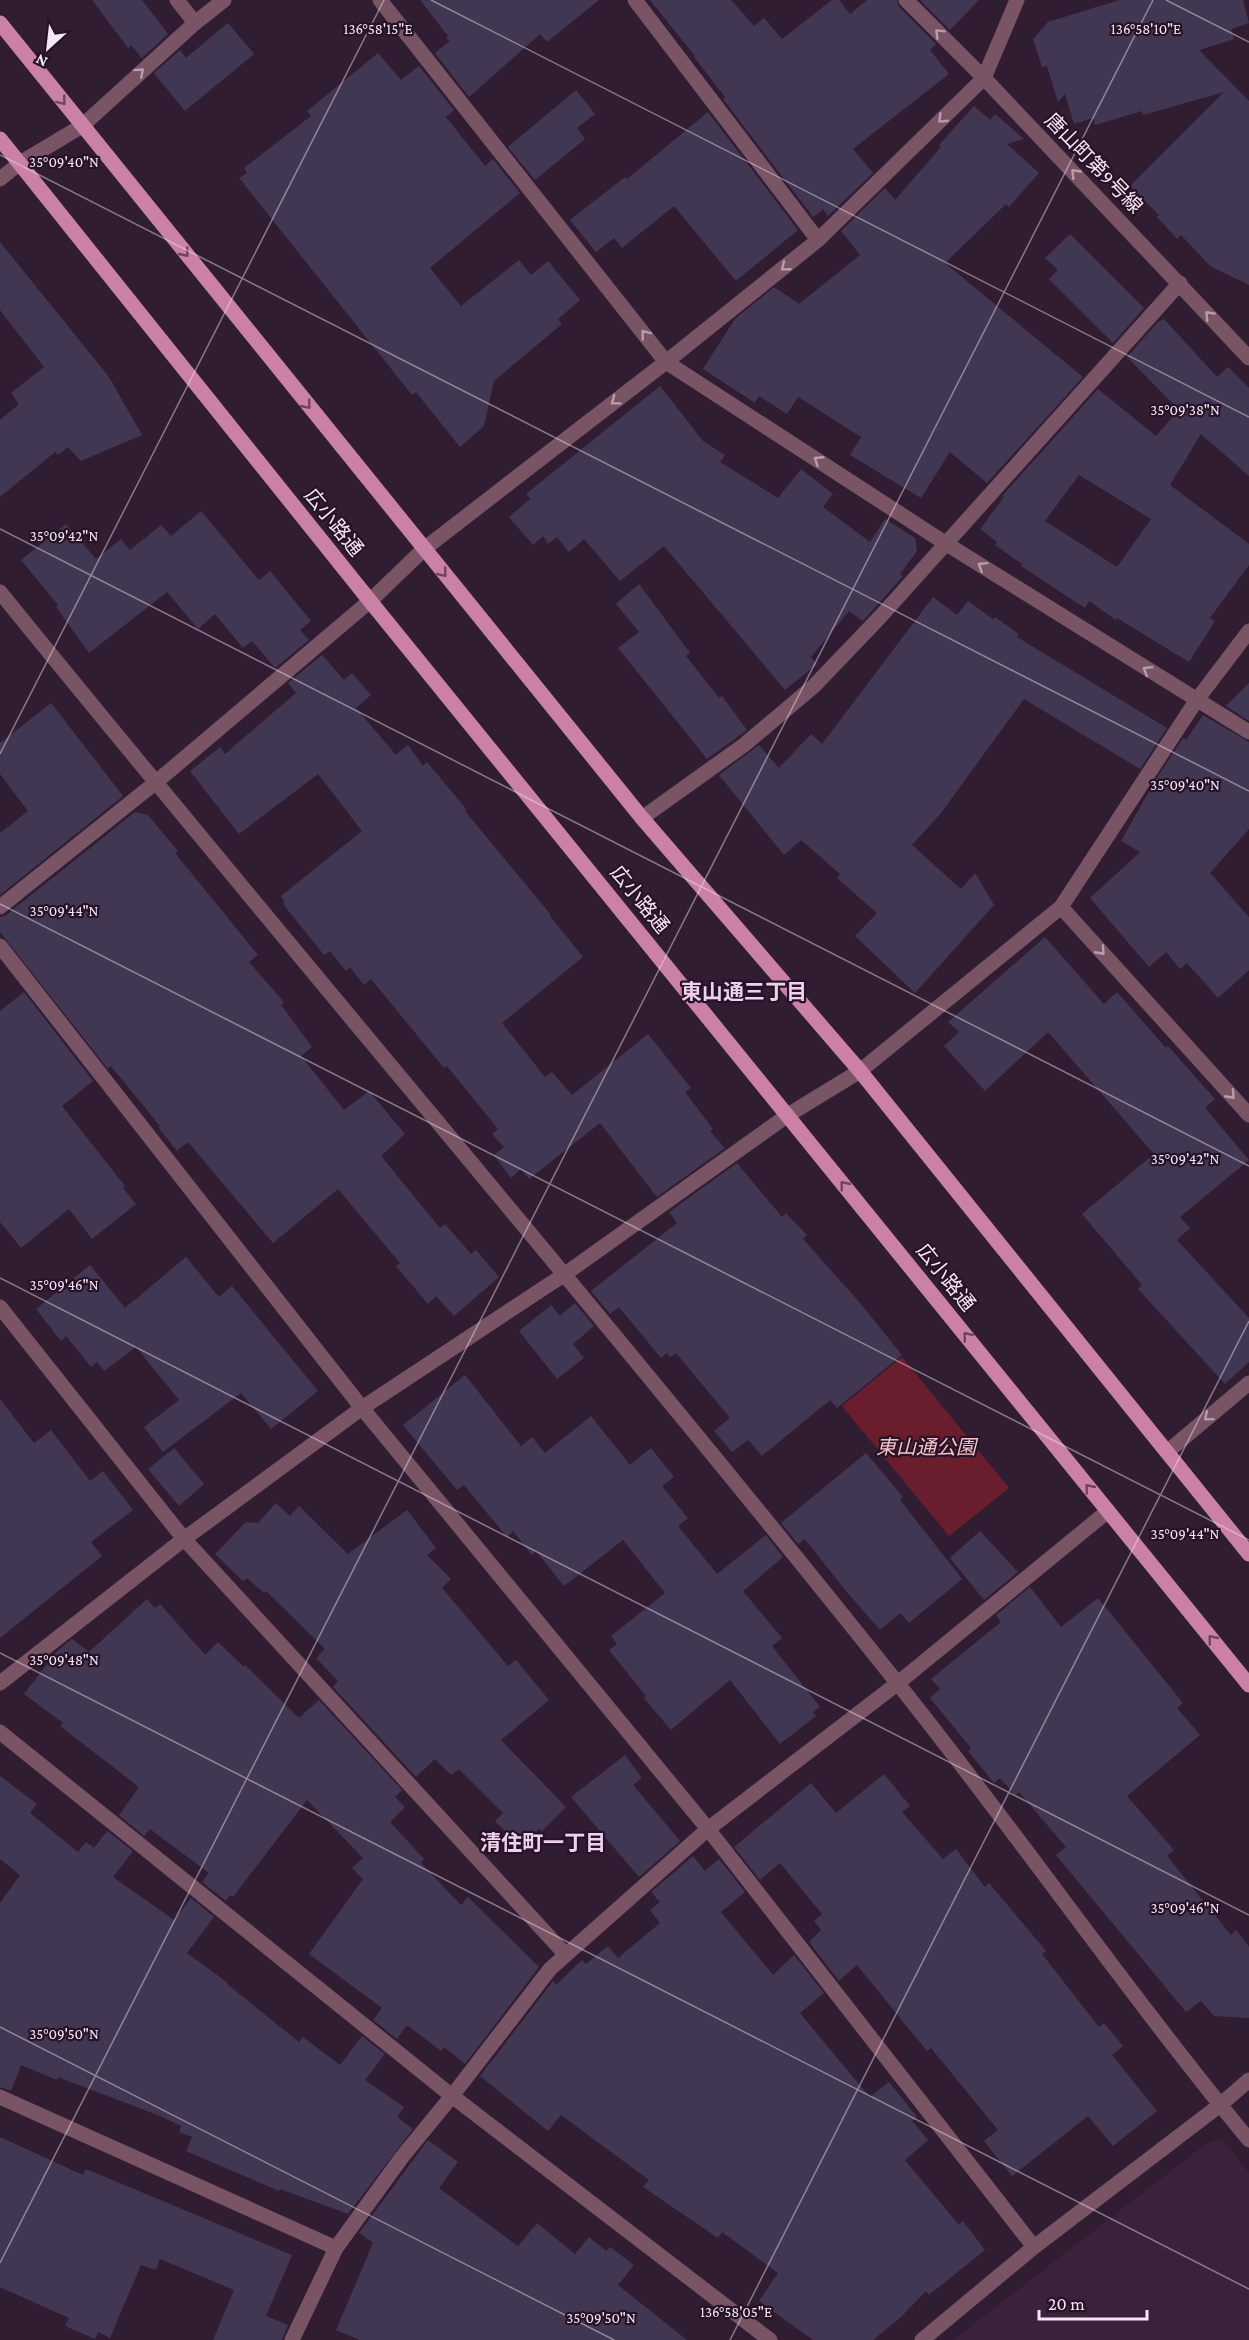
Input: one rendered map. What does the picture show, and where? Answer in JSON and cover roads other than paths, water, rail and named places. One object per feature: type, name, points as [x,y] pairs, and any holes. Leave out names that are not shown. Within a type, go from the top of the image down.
[{"type":"main road","points":[[0,23],[642,818],[860,1071],[1249,1554]]},
{"type":"main road","name":"広小路通","points":[[0,139],[370,601],[1249,1685]]},
{"type":"street","points":[[177,0],[195,23]]},
{"type":"street","points":[[0,179],[20,163],[81,126],[195,23],[224,0]]},
{"type":"street","points":[[380,0],[666,362],[945,543],[1249,732]]},
{"type":"street","points":[[635,0],[818,240]]},
{"type":"street","name":"唐山町第9号線","points":[[906,0],[984,78],[1249,358]]},
{"type":"street","points":[[0,907],[155,783],[370,601],[424,549],[666,362],[818,240],[984,78],[1017,0]]},
{"type":"street","points":[[642,818],[744,745],[814,686],[880,617],[1180,283]]},
{"type":"street","points":[[0,592],[155,783],[565,1274],[897,1683],[1249,2140]]},
{"type":"street","points":[[0,1683],[184,1539],[362,1408],[565,1274],[788,1115],[860,1071],[1061,907],[1196,701],[1249,631]]},
{"type":"street","points":[[1061,907],[1249,1115]]},
{"type":"street","points":[[0,945],[362,1408],[708,1829],[1034,2247]]},
{"type":"street","points":[[0,1307],[184,1539],[566,1955]]},
{"type":"street","points":[[1167,1452],[1249,1383]]},
{"type":"street","points":[[292,2340],[336,2248],[402,2157],[452,2097],[550,1969],[708,1829],[897,1683],[1107,1511]]},
{"type":"street","points":[[0,1732],[452,2097],[770,2340]]},
{"type":"street","points":[[922,2340],[1034,2247],[1221,2105],[1249,2080]]},
{"type":"street","points":[[0,2097],[336,2248]]},
{"type":"district","name":"東山通三丁目","points":[[744,992]]},
{"type":"district","name":"清住町一丁目","points":[[543,1843]]},
{"type":"park label","name":"東山通公園","points":[[926,1447]]}]
